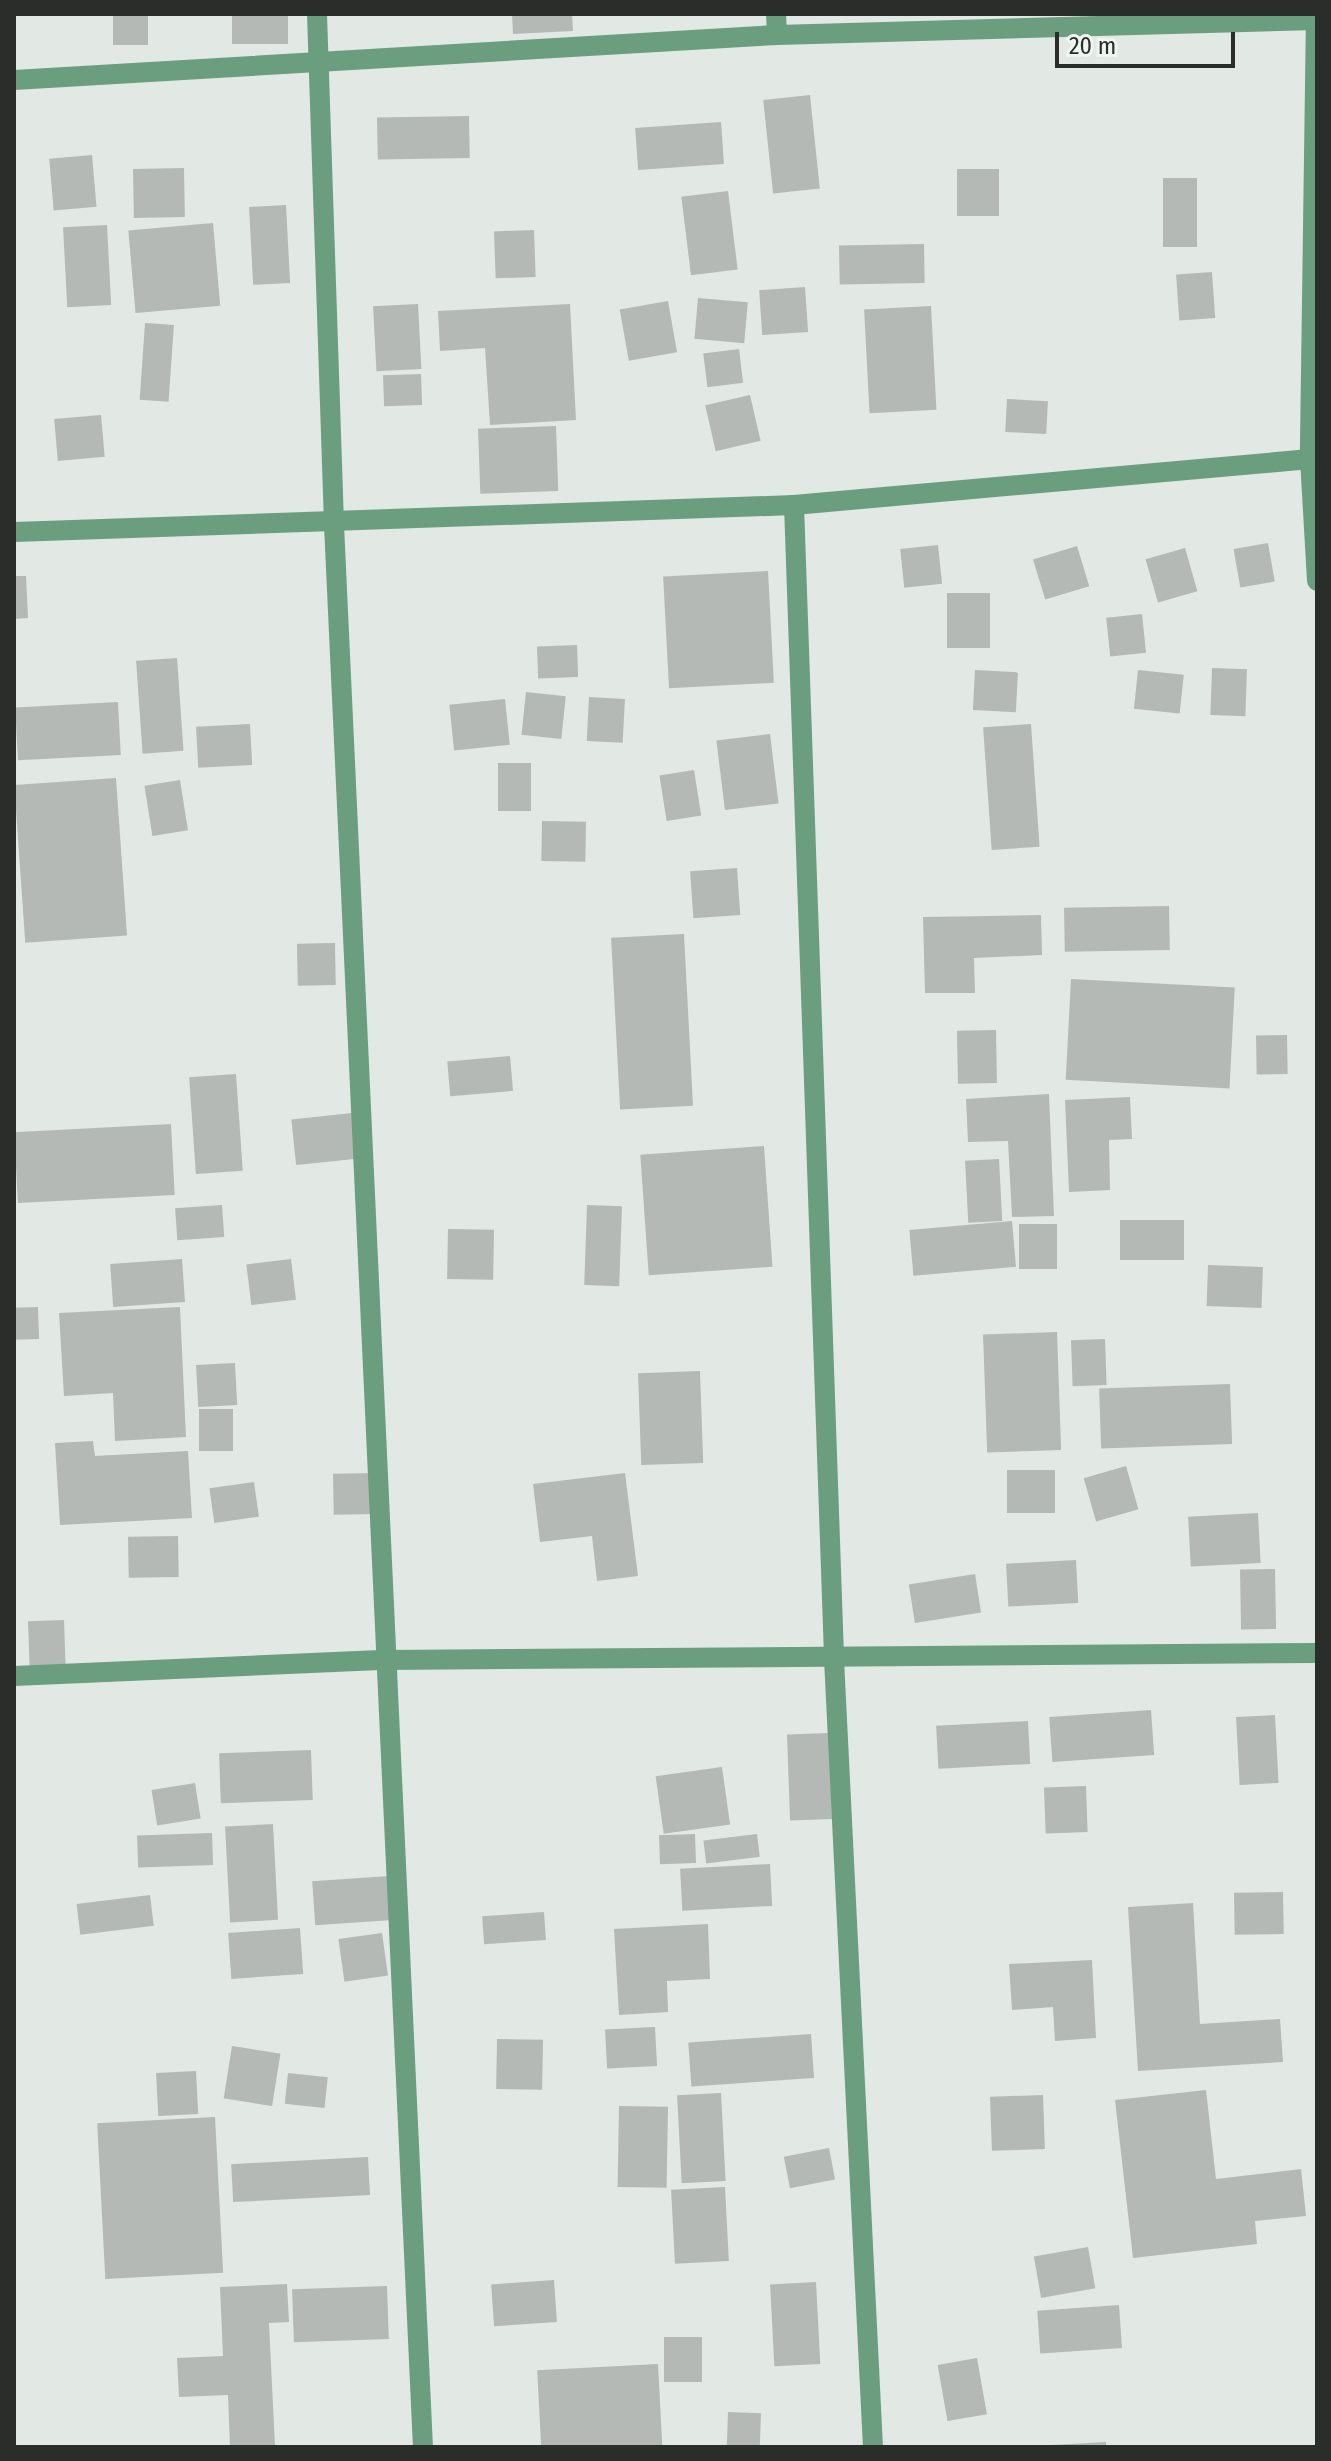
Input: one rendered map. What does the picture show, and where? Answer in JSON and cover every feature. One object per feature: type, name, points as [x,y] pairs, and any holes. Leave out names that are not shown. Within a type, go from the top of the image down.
[{"type":"street","points":[[317,14],[334,525],[423,2447]]},
{"type":"street","points":[[776,14],[777,35]]},
{"type":"street","points":[[14,80],[777,35],[1316,17],[1310,459],[1317,581]]},
{"type":"street","points":[[14,532],[334,525],[794,505],[1310,459]]},
{"type":"street","points":[[794,505],[834,1659],[873,2447]]},
{"type":"street","points":[[14,1676],[386,1660],[1317,1653]]},
{"type":"building","points":[[113,14],[148,14],[148,45],[113,45]]},
{"type":"building","points":[[232,14],[288,14],[288,44],[232,44]]},
{"type":"building","points":[[512,14],[572,14],[573,31],[513,34]]},
{"type":"building","points":[[810,95],[820,188],[773,193],[763,100]]},
{"type":"building","points":[[469,116],[470,158],[378,160],[377,118]]},
{"type":"building","points":[[721,122],[724,164],[638,170],[635,128]]},
{"type":"building","points":[[92,155],[97,207],[54,211],[49,159]]},
{"type":"building","points":[[184,168],[185,217],[134,218],[133,169]]},
{"type":"building","points":[[957,169],[999,169],[999,216],[957,216]]},
{"type":"building","points":[[1163,178],[1197,178],[1197,247],[1163,247]]},
{"type":"building","points":[[728,191],[738,269],[691,275],[681,197]]},
{"type":"building","points":[[286,205],[290,283],[253,285],[249,207]]},
{"type":"building","points":[[213,223],[220,306],[136,313],[128,230]]},
{"type":"building","points":[[107,225],[111,305],[67,307],[63,227]]},
{"type":"building","points":[[534,230],[536,277],[496,278],[494,231]]},
{"type":"building","points":[[924,244],[925,283],[840,284],[839,245]]},
{"type":"building","points":[[1212,272],[1215,318],[1179,320],[1176,275]]},
{"type":"building","points":[[805,287],[808,332],[762,335],[759,290]]},
{"type":"building","points":[[698,298],[748,302],[744,343],[694,339]]},
{"type":"building","points":[[668,301],[677,352],[629,361],[620,310]]},
{"type":"building","points":[[418,304],[421,369],[376,371],[373,306]]},
{"type":"building","points":[[570,304],[576,420],[490,425],[485,348],[440,351],[438,311]]},
{"type":"building","points":[[931,306],[936,410],[870,413],[864,310]]},
{"type":"building","points":[[145,323],[174,325],[169,402],[140,400]]},
{"type":"building","points":[[739,349],[743,383],[707,387],[703,353]]},
{"type":"building","points":[[421,374],[422,405],[384,406],[383,375]]},
{"type":"building","points":[[750,395],[761,441],[716,451],[705,405]]},
{"type":"building","points":[[1007,399],[1048,401],[1046,434],[1005,432]]},
{"type":"building","points":[[101,415],[105,457],[58,461],[54,419]]},
{"type":"building","points":[[556,426],[558,491],[480,494],[478,429]]},
{"type":"building","points":[[1268,543],[1275,581],[1240,587],[1234,549]]},
{"type":"building","points":[[938,545],[942,584],[904,588],[900,549]]},
{"type":"building","points":[[1077,546],[1089,586],[1045,600],[1033,559]]},
{"type":"building","points":[[1185,548],[1197,591],[1158,603],[1146,559]]},
{"type":"building","points":[[768,571],[774,683],[669,688],[663,576]]},
{"type":"building","points":[[14,576],[26,576],[28,618],[14,619]]},
{"type":"building","points":[[947,593],[990,593],[990,648],[947,648]]},
{"type":"building","points":[[1142,614],[1146,653],[1110,657],[1106,618]]},
{"type":"building","points":[[577,645],[578,677],[538,678],[537,646]]},
{"type":"building","points":[[177,658],[183,751],[143,754],[136,661]]},
{"type":"building","points":[[1212,668],[1247,669],[1245,716],[1210,715]]},
{"type":"building","points":[[975,670],[1018,672],[1016,712],[973,710]]},
{"type":"building","points":[[1138,670],[1184,675],[1180,714],[1134,709]]},
{"type":"building","points":[[526,692],[566,696],[561,739],[522,735]]},
{"type":"building","points":[[589,697],[625,699],[623,743],[587,741]]},
{"type":"building","points":[[505,699],[510,745],[454,751],[449,705]]},
{"type":"building","points":[[118,702],[121,755],[18,760],[15,707]]},
{"type":"building","points":[[250,724],[252,765],[198,768],[196,727]]},
{"type":"building","points":[[1031,724],[1040,847],[992,850],[983,727]]},
{"type":"building","points":[[770,734],[779,803],[725,810],[716,741]]},
{"type":"building","points":[[498,763],[531,763],[531,811],[498,811]]},
{"type":"building","points":[[694,770],[701,815],[667,821],[659,775]]},
{"type":"building","points":[[116,778],[127,936],[25,943],[14,785]]},
{"type":"building","points":[[180,780],[188,830],[152,836],[144,786]]},
{"type":"building","points":[[542,821],[586,822],[585,862],[541,861]]},
{"type":"building","points":[[737,868],[740,915],[693,918],[690,871]]},
{"type":"building","points":[[1169,906],[1170,950],[1065,952],[1064,908]]},
{"type":"building","points":[[1041,915],[1042,955],[974,958],[975,993],[925,993],[923,917]]},
{"type":"building","points":[[684,934],[693,1106],[620,1110],[611,938]]},
{"type":"building","points":[[335,943],[336,985],[298,986],[297,944]]},
{"type":"building","points":[[1071,979],[1235,988],[1229,1088],[1066,1080]]},
{"type":"building","points":[[996,1030],[997,1083],[958,1084],[957,1031]]},
{"type":"building","points":[[1287,1035],[1288,1074],[1257,1075],[1256,1036]]},
{"type":"building","points":[[510,1056],[513,1091],[450,1096],[447,1061]]},
{"type":"building","points":[[236,1074],[243,1171],[196,1174],[189,1077]]},
{"type":"building","points":[[1049,1094],[1054,1216],[1012,1217],[1008,1141],[968,1142],[966,1099]]},
{"type":"building","points":[[1130,1097],[1132,1139],[1109,1140],[1110,1190],[1069,1192],[1065,1100]]},
{"type":"building","points":[[352,1113],[357,1159],[296,1165],[291,1119]]},
{"type":"building","points":[[171,1124],[175,1195],[18,1203],[14,1132]]},
{"type":"building","points":[[764,1146],[772,1267],[649,1275],[640,1155]]},
{"type":"building","points":[[999,1159],[1002,1221],[968,1223],[965,1161]]},
{"type":"building","points":[[222,1205],[224,1237],[177,1240],[175,1208]]},
{"type":"building","points":[[587,1205],[622,1206],[619,1286],[584,1285]]},
{"type":"building","points":[[1120,1220],[1184,1220],[1184,1260],[1120,1260]]},
{"type":"building","points":[[1012,1221],[1016,1267],[913,1276],[909,1230]]},
{"type":"building","points":[[1019,1224],[1057,1224],[1057,1269],[1019,1269]]},
{"type":"building","points":[[448,1229],[494,1230],[493,1280],[447,1279]]},
{"type":"building","points":[[182,1259],[185,1302],[113,1307],[110,1264]]},
{"type":"building","points":[[291,1259],[296,1300],[251,1305],[246,1264]]},
{"type":"building","points":[[1208,1265],[1263,1267],[1262,1308],[1207,1306]]},
{"type":"building","points":[[38,1307],[39,1339],[15,1340],[14,1308]]},
{"type":"building","points":[[180,1307],[186,1437],[115,1441],[113,1393],[64,1396],[59,1313]]},
{"type":"building","points":[[1057,1332],[1061,1450],[987,1453],[983,1335]]},
{"type":"building","points":[[1105,1339],[1107,1385],[1073,1386],[1071,1340]]},
{"type":"building","points":[[235,1363],[237,1405],[198,1407],[196,1365]]},
{"type":"building","points":[[700,1371],[703,1463],[641,1465],[638,1373]]},
{"type":"building","points":[[1230,1384],[1232,1444],[1101,1449],[1099,1389]]},
{"type":"building","points":[[199,1409],[233,1409],[233,1451],[199,1451]]},
{"type":"building","points":[[93,1441],[95,1456],[188,1451],[192,1518],[60,1525],[55,1443]]},
{"type":"building","points":[[1126,1466],[1138,1509],[1096,1521],[1084,1478]]},
{"type":"building","points":[[1007,1470],[1055,1470],[1055,1513],[1007,1513]]},
{"type":"building","points":[[376,1473],[377,1514],[334,1515],[333,1474]]},
{"type":"building","points":[[625,1473],[638,1576],[597,1581],[592,1536],[540,1542],[533,1484]]},
{"type":"building","points":[[254,1482],[259,1517],[214,1523],[209,1488]]},
{"type":"building","points":[[1258,1513],[1261,1563],[1191,1567],[1188,1517]]},
{"type":"building","points":[[178,1536],[179,1577],[129,1578],[128,1537]]},
{"type":"building","points":[[1076,1560],[1078,1603],[1008,1607],[1006,1564]]},
{"type":"building","points":[[1275,1569],[1276,1629],[1241,1630],[1240,1570]]},
{"type":"building","points":[[975,1574],[981,1613],[915,1623],[909,1584]]},
{"type":"building","points":[[64,1620],[66,1666],[30,1667],[28,1621]]},
{"type":"building","points":[[1151,1710],[1154,1755],[1052,1762],[1049,1717]]},
{"type":"building","points":[[1275,1715],[1279,1783],[1240,1785],[1236,1717]]},
{"type":"building","points":[[1028,1721],[1030,1764],[938,1769],[936,1726]]},
{"type":"building","points":[[829,1733],[832,1819],[790,1820],[787,1734]]},
{"type":"building","points":[[311,1750],[313,1800],[221,1803],[219,1753]]},
{"type":"building","points":[[722,1767],[730,1824],[664,1834],[656,1776]]},
{"type":"building","points":[[195,1783],[201,1819],[157,1825],[152,1790]]},
{"type":"building","points":[[1086,1786],[1088,1832],[1046,1833],[1044,1787]]},
{"type":"building","points":[[273,1824],[278,1920],[230,1922],[225,1827]]},
{"type":"building","points":[[212,1833],[213,1865],[138,1868],[137,1836]]},
{"type":"building","points":[[695,1834],[696,1863],[660,1864],[659,1835]]},
{"type":"building","points":[[757,1834],[760,1857],[706,1863],[703,1841]]},
{"type":"building","points":[[770,1864],[772,1906],[682,1911],[680,1869]]},
{"type":"building","points":[[389,1876],[392,1920],[315,1925],[312,1881]]},
{"type":"building","points":[[1283,1892],[1284,1934],[1235,1935],[1234,1893]]},
{"type":"building","points":[[150,1895],[154,1926],[80,1935],[77,1904]]},
{"type":"building","points":[[1193,1903],[1200,2024],[1280,2019],[1283,2062],[1138,2071],[1128,1907]]},
{"type":"building","points":[[544,1912],[546,1940],[484,1944],[482,1916]]},
{"type":"building","points":[[708,1924],[710,1979],[667,1981],[668,2012],[619,2015],[614,1929]]},
{"type":"building","points":[[300,1928],[303,1974],[231,1979],[228,1933]]},
{"type":"building","points":[[382,1933],[388,1976],[344,1982],[338,1939]]},
{"type":"building","points":[[1092,1960],[1096,2038],[1055,2041],[1053,2007],[1012,2010],[1009,1964]]},
{"type":"building","points":[[655,2027],[657,2066],[607,2069],[605,2030]]},
{"type":"building","points":[[811,2034],[814,2078],[691,2086],[688,2043]]},
{"type":"building","points":[[497,2039],[543,2040],[542,2090],[496,2089]]},
{"type":"building","points":[[232,2046],[280,2054],[272,2106],[224,2098]]},
{"type":"building","points":[[196,2071],[198,2114],[158,2116],[156,2073]]},
{"type":"building","points":[[288,2073],[328,2077],[325,2108],[285,2104]]},
{"type":"building","points":[[1206,2090],[1216,2179],[1301,2169],[1306,2216],[1255,2221],[1257,2244],[1133,2258],[1115,2100]]},
{"type":"building","points":[[721,2093],[726,2181],[682,2183],[677,2095]]},
{"type":"building","points":[[1043,2095],[1045,2149],[992,2151],[990,2097]]},
{"type":"building","points":[[619,2106],[668,2107],[667,2188],[618,2187]]},
{"type":"building","points":[[215,2117],[223,2273],[105,2279],[97,2123]]},
{"type":"building","points":[[829,2148],[835,2179],[790,2188],[784,2157]]},
{"type":"building","points":[[368,2157],[370,2195],[233,2202],[231,2164]]},
{"type":"building","points":[[725,2187],[729,2261],[675,2264],[671,2190]]},
{"type":"building","points":[[1088,2247],[1095,2288],[1041,2298],[1034,2257]]},
{"type":"building","points":[[554,2280],[557,2322],[494,2326],[491,2284]]},
{"type":"building","points":[[816,2282],[820,2364],[774,2366],[770,2284]]},
{"type":"building","points":[[287,2284],[289,2322],[269,2323],[275,2447],[230,2447],[228,2395],[179,2397],[177,2358],[223,2356],[220,2287]]},
{"type":"building","points":[[387,2286],[389,2339],[294,2342],[292,2289]]},
{"type":"building","points":[[1119,2305],[1122,2348],[1040,2354],[1037,2311]]},
{"type":"building","points":[[664,2337],[702,2337],[702,2382],[664,2382]]},
{"type":"building","points":[[977,2358],[987,2414],[948,2421],[938,2365]]},
{"type":"building","points":[[658,2364],[662,2447],[541,2447],[537,2370]]},
{"type":"building","points":[[728,2412],[761,2413],[760,2447],[727,2447]]},
{"type":"building","points":[[1106,2442],[1106,2447],[1051,2447],[1051,2445]]}]
